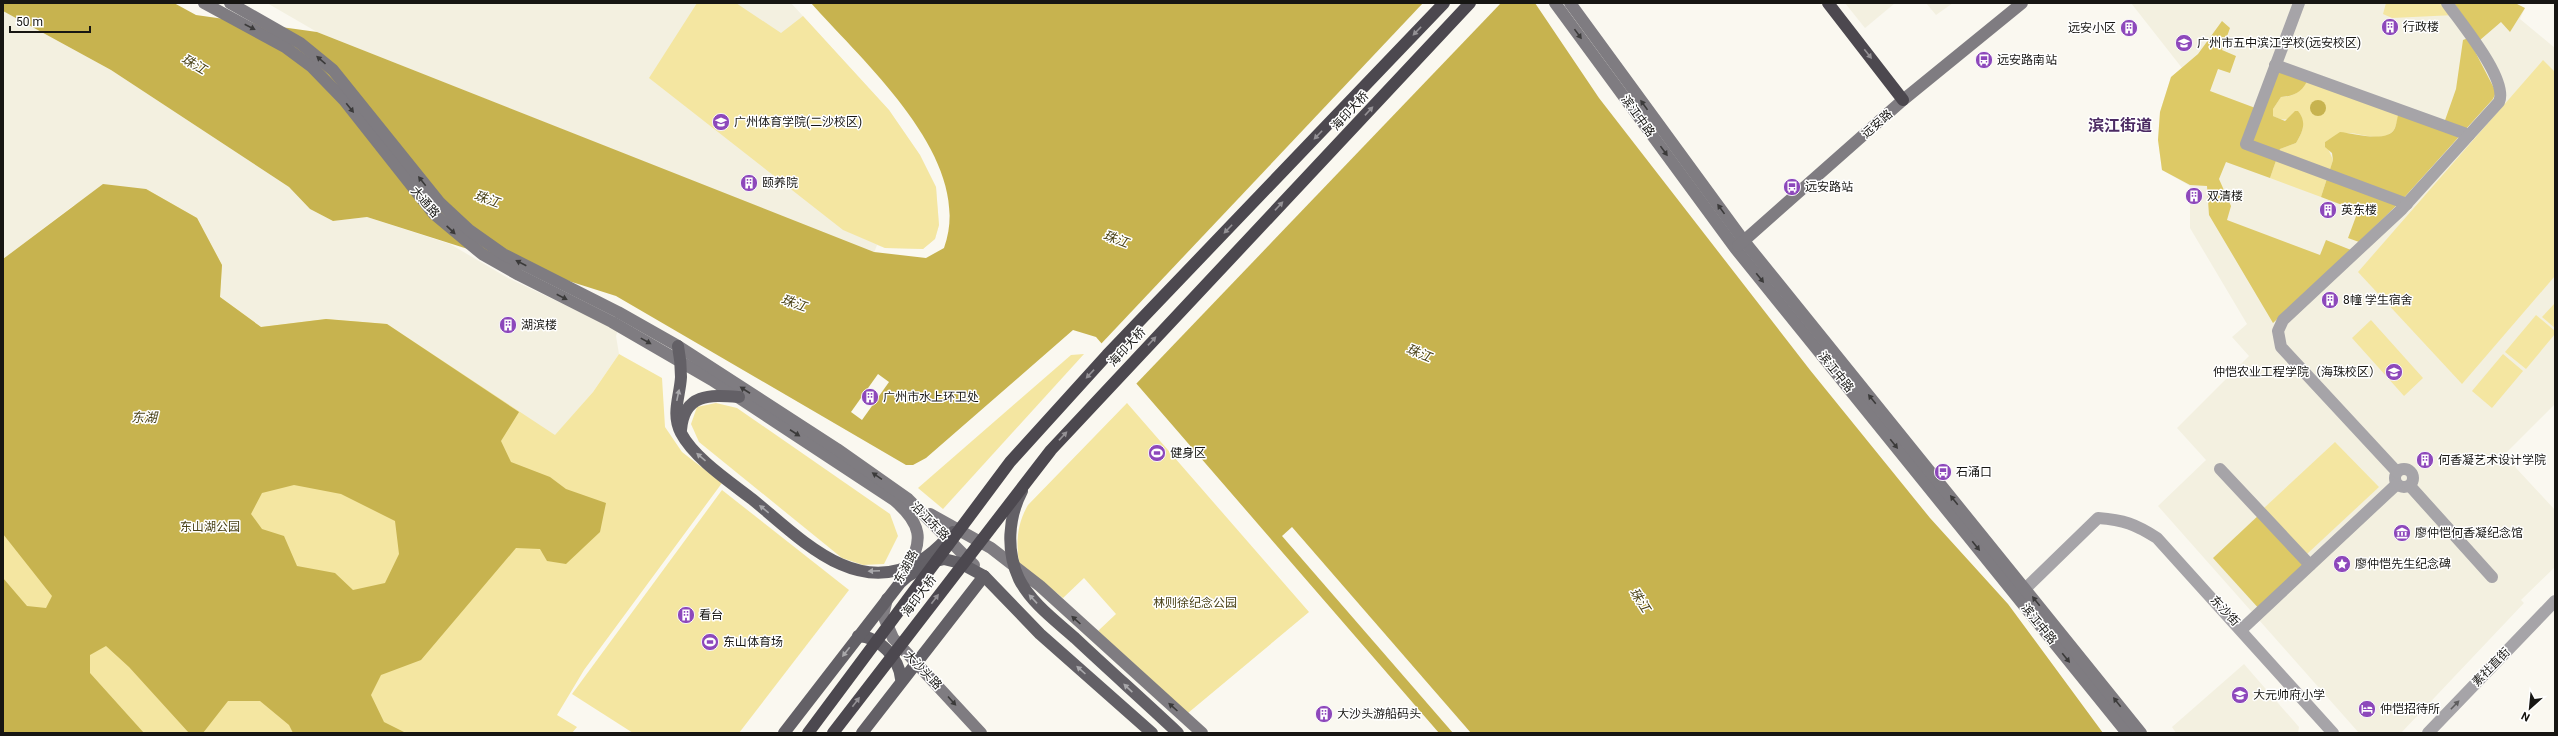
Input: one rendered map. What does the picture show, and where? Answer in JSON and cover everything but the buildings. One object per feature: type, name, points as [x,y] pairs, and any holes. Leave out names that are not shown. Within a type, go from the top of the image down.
[{"type":"highway","name":"海印大桥","points":[[808,733],[1010,462],[1072,393],[1444,3]]},
{"type":"highway","name":"海印大桥","points":[[833,733],[1037,465],[1470,3]]},
{"type":"highway","points":[[1828,3],[1903,100]]},
{"type":"main road","name":"大通路","points":[[204,3],[285,47],[326,80],[413,190],[434,214],[456,235],[500,265],[678,346]]},
{"type":"main road","name":"大通路","points":[[230,3],[300,44],[333,70],[440,203],[470,230],[503,254],[615,317],[680,361]]},
{"type":"main road","name":"滨江中路","points":[[1555,3],[1740,244],[2127,733]]},
{"type":"main road","name":"滨江中路","points":[[1570,3],[1740,244],[2026,588],[2141,733]]},
{"type":"main road","name":"远安路","points":[[1740,244],[1903,100],[2022,3]]},
{"type":"main road","points":[[678,346],[681,377],[676,405],[681,433],[694,450],[725,477],[826,558],[851,570],[876,572],[912,565],[935,550],[966,520]]},
{"type":"main road","name":"沿江东路","points":[[678,346],[836,449],[908,500],[1040,634],[1152,733]]},
{"type":"main road","name":"沿江东路","points":[[680,361],[846,466],[894,500],[907,511],[916,522],[918,534]]},
{"type":"main road","points":[[681,433],[685,414],[691,405],[699,398],[714,396],[739,397]]},
{"type":"main road","points":[[1037,465],[1020,496],[1011,526],[1012,557],[1022,585],[1050,615],[1178,733]]},
{"type":"main road","points":[[908,500],[941,521],[991,548],[1040,586],[1202,733]]},
{"type":"main road","name":"东湖路","points":[[887,599],[911,563],[916,550],[918,534]]},
{"type":"main road","points":[[784,733],[887,599],[908,576],[938,560],[955,561],[984,576],[901,679],[862,733]]},
{"type":"main road","name":"大沙头路","points":[[887,599],[883,611],[885,624],[893,638],[981,733]]},
{"type":"main road","points":[[858,636],[874,640],[888,651],[900,668],[901,679]]},
{"type":"street","points":[[2299,3],[2246,144],[2407,204]]},
{"type":"street","points":[[2410,486],[2402,487],[2397,478],[2281,347],[2278,332],[2283,320],[2407,204],[2499,102],[2502,92],[2487,61],[2447,3]]},
{"type":"street","points":[[2275,65],[2469,135]]},
{"type":"street","points":[[2220,469],[2310,565]]},
{"type":"street","points":[[2242,630],[2310,565],[2397,478],[2402,469],[2410,471],[2414,479],[2410,486]]},
{"type":"street","points":[[2410,486],[2492,577]]},
{"type":"street","name":"东沙街","points":[[2026,588],[2098,518],[2123,520],[2139,526],[2157,538],[2242,630],[2333,733]]},
{"type":"street","name":"素社直街","points":[[2428,733],[2555,601]]},
{"type":"shaded area","name":"广州体育学院(二沙校区)","points":[[267,3],[791,3],[889,110],[920,155],[936,187],[939,225],[935,239],[923,249],[885,248],[877,245],[874,253],[317,32]]},
{"type":"shaded area","points":[[1845,3],[1895,3],[1865,28]]},
{"type":"shaded area","points":[[1926,3],[1953,3],[1936,15]]},
{"type":"shaded area","name":"仲恺农业工程学院（海珠校区）","points":[[2131,3],[2515,3],[2525,8],[2520,19],[2555,48],[2555,404],[2504,455],[2555,510],[2555,567],[2521,600],[2524,603],[2401,733],[2359,733],[2158,506],[2206,460],[2177,428],[2249,356],[2232,337],[2247,324],[2190,228],[2190,186],[2162,170],[2158,140],[2160,112],[2171,77],[2182,68]]},
{"type":"shaded area","points":[[2454,3],[2515,3],[2525,8],[2510,32],[2501,22],[2480,40]]},
{"type":"shaded area","points":[[3,11],[111,70],[289,187],[310,209],[333,221],[367,217],[450,244],[508,278],[618,330],[616,336],[619,354],[593,392],[555,436],[387,324],[326,319],[261,327],[220,297],[222,265],[74,205],[3,259]]},
{"type":"shaded area","points":[[2222,21],[2230,28],[2222,50],[2236,56],[2230,73],[2218,69],[2210,91],[2258,109],[2275,65],[2309,77],[2301,90],[2290,96],[2281,97],[2273,109],[2273,116],[2285,121],[2295,111],[2298,111],[2301,115],[2303,127],[2296,143],[2280,149],[2270,178],[2226,162],[2219,179],[2231,206],[2227,220],[2320,255],[2326,240],[2351,250],[2273,323],[2209,215],[2207,186],[2190,185],[2162,170],[2158,140],[2160,112],[2171,77],[2198,54]]},
{"type":"shaded area","points":[[2468,38],[2496,92],[2493,99],[2401,201],[2359,242],[2348,238],[2358,211],[2321,197],[2333,160],[2332,153],[2325,147],[2325,142],[2340,132],[2378,137],[2385,136],[2391,133],[2395,128],[2400,110],[2443,126],[2456,89],[2463,40]]},
{"type":"shaded area","points":[[2261,513],[2310,565],[2261,611],[2213,558]]},
{"type":"shaded area","name":"大元帅府小学","points":[[2244,664],[2299,727],[2298,733],[2176,733],[2172,727]]},
{"type":"green space","points":[[697,3],[736,3],[781,33],[803,16],[889,110],[920,155],[936,187],[939,225],[935,239],[923,249],[885,248],[843,230],[649,78]]},
{"type":"green space","points":[[2386,3],[2447,3],[2455,15],[2392,18],[2383,14]]},
{"type":"green space","points":[[2543,60],[2555,72],[2555,276],[2462,384],[2358,272]]},
{"type":"green space","points":[[2309,77],[2400,110],[2394,129],[2388,135],[2377,137],[2345,133],[2325,142],[2333,160],[2321,197],[2270,178],[2280,149],[2296,143],[2303,125],[2300,114],[2287,119],[2281,119],[2273,116],[2273,109],[2281,97],[2298,92]]},
{"type":"green space","name":"东湖","points":[[146,189],[197,218],[222,265],[220,297],[261,327],[326,319],[387,324],[555,435],[593,392],[619,354],[662,378],[665,427],[682,452],[722,483],[584,670],[557,715],[577,727],[572,733],[3,733],[3,259]]},
{"type":"green space","points":[[2555,303],[2555,328],[2542,317]]},
{"type":"green space","points":[[2536,315],[2555,331],[2555,334],[2526,369],[2505,352]]},
{"type":"green space","points":[[2371,320],[2423,378],[2404,396],[2352,338]]},
{"type":"green space","points":[[1084,354],[943,509],[918,488],[1071,355]]},
{"type":"green space","points":[[2503,354],[2523,371],[2492,408],[2472,391]]},
{"type":"green space","points":[[716,403],[737,408],[890,514],[898,536],[884,564],[863,565],[842,558],[699,442],[691,424],[697,407]]},
{"type":"green space","name":"林则徐纪念公园","points":[[1127,403],[1309,612],[1188,713],[1098,631],[1116,614],[1084,578],[1063,598],[1019,563],[1018,533],[1024,512],[1028,505]]},
{"type":"green space","points":[[2335,442],[2379,487],[2307,554],[2264,508]]},
{"type":"green space","name":"东山体育场","points":[[722,490],[849,590],[739,733],[633,733],[572,694]]},
{"type":"water","name":"珠江","points":[[3,3],[174,3],[196,15],[317,32],[874,252],[926,258],[944,248],[950,215],[944,181],[930,148],[909,115],[885,84],[811,3],[1535,3],[1599,98],[1810,370],[1930,518],[2008,604],[2103,733],[1439,733],[1096,337],[1073,330],[926,458],[913,465],[906,465],[616,296],[367,217],[333,221],[310,209],[289,187],[111,70],[3,11]]},
{"type":"water","points":[[2318,100],[2325,105],[2326,108],[2321,115],[2318,116],[2311,111],[2310,108],[2315,101]]},
{"type":"water","name":"东湖","points":[[103,184],[146,189],[197,218],[222,265],[220,297],[261,327],[326,319],[387,324],[519,412],[501,441],[511,462],[550,477],[566,489],[606,503],[600,532],[566,564],[547,561],[540,549],[516,548],[421,660],[381,675],[371,695],[384,722],[406,733],[293,733],[289,725],[260,701],[228,701],[203,733],[189,733],[129,667],[106,646],[90,655],[90,673],[144,733],[3,733],[3,578],[27,606],[46,608],[52,596],[3,534],[3,259]],"holes":[[[294,485],[341,494],[395,521],[399,554],[385,583],[353,590],[335,573],[297,566],[284,536],[262,529],[251,514],[262,493]]]},
{"type":"pier","points":[[1423,3],[1501,3],[1135,385],[1100,345]]},
{"type":"pier","name":"广州市水上环卫处","points":[[878,374],[889,382],[862,420],[851,412]]},
{"type":"pier","points":[[1292,527],[1471,733],[1453,733],[1282,536]]},
{"type":"place","name":"行政楼","points":[[2390,27]]},
{"type":"place","name":"远安小区","points":[[2129,28]]},
{"type":"place","name":"广州市五中滨江学校(远安校区)","points":[[2184,43]]},
{"type":"place","name":"远安路南站","points":[[1984,60]]},
{"type":"place","name":"广州体育学院(二沙校区)","points":[[721,122]]},
{"type":"place","name":"颐养院","points":[[749,183]]},
{"type":"place","name":"远安路站","points":[[1792,187]]},
{"type":"place","name":"双清楼","points":[[2194,196]]},
{"type":"place","name":"英东楼","points":[[2328,210]]},
{"type":"place","name":"8幢 学生宿舍","points":[[2330,300]]},
{"type":"place","name":"湖滨楼","points":[[508,325]]},
{"type":"place","name":"仲恺农业工程学院（海珠校区）","points":[[2394,372]]},
{"type":"place","name":"广州市水上环卫处","points":[[870,397]]},
{"type":"place","name":"健身区","points":[[1157,453]]},
{"type":"place","name":"何香凝艺术设计学院","points":[[2425,460]]},
{"type":"place","name":"石涌口","points":[[1943,472]]},
{"type":"place","name":"廖仲恺何香凝纪念馆","points":[[2402,533]]},
{"type":"place","name":"廖仲恺先生纪念碑","points":[[2342,564]]},
{"type":"place","name":"看台","points":[[686,615]]},
{"type":"place","name":"东山体育场","points":[[710,642]]},
{"type":"place","name":"大元帅府小学","points":[[2240,695]]},
{"type":"place","name":"仲恺招待所","points":[[2367,709]]},
{"type":"place","name":"大沙头游船码头","points":[[1324,714]]},
{"type":"district","name":"滨江街道","points":[[2120,125]]},
{"type":"park label","name":"东山湖公园","points":[[210,527]]}]
